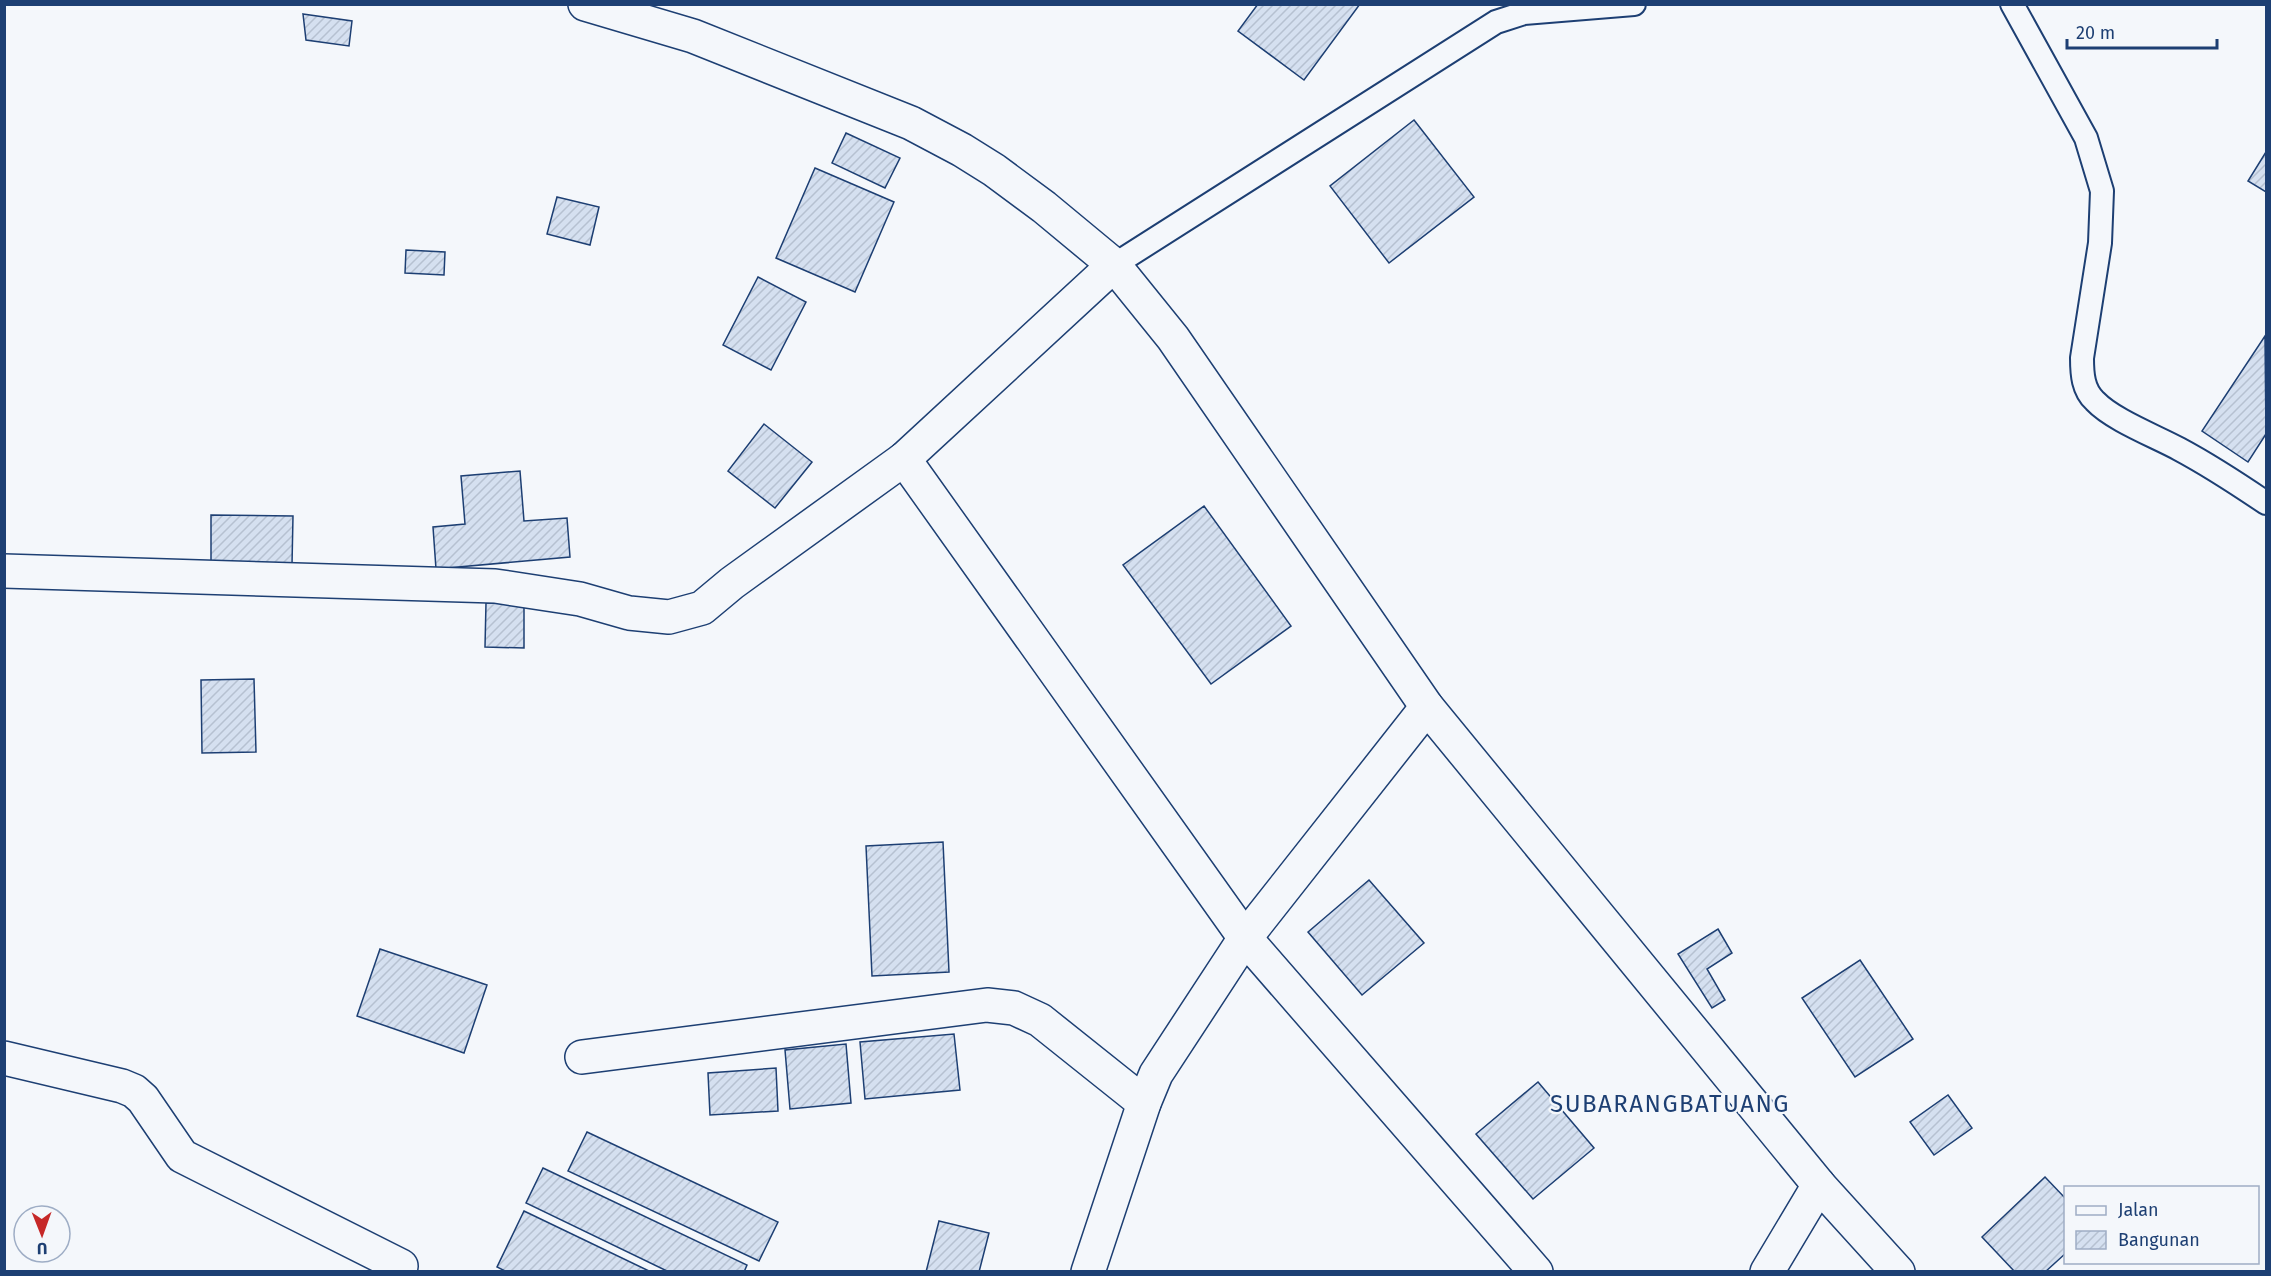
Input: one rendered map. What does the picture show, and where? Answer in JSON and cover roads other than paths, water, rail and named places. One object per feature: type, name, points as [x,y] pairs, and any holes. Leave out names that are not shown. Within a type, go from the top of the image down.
[{"type":"street","points":[[585,4],[693,36],[911,123],[994,170],[1044,207],[1114,265],[1173,338],[1427,707],[1819,1185],[1899,1272]]},
{"type":"street","points":[[4,571],[495,586],[580,599],[629,613],[669,617],[702,608],[732,583],[904,459],[1114,265]]},
{"type":"street","points":[[904,459],[1245,938],[1536,1272]]},
{"type":"street","points":[[1088,1272],[1144,1103],[1156,1074],[1245,938],[1427,707]]},
{"type":"street","points":[[582,1057],[987,1005],[1014,1008],[1040,1020],[1144,1103]]},
{"type":"street","points":[[4,1058],[122,1086],[134,1091],[143,1099],[182,1156],[401,1266]]},
{"type":"street","points":[[1767,1272],[1819,1185]]},
{"type":"lane","points":[[1114,265],[1496,22],[1524,13],[1634,4]]},
{"type":"lane","points":[[2012,4],[2086,138],[2102,191],[2100,243],[2082,358],[2082,376],[2087,390],[2094,401],[2113,414],[2180,449],[2266,503]]},
{"type":"district","name":"SUBARANGBATUANG","points":[[1670,1104]]}]
